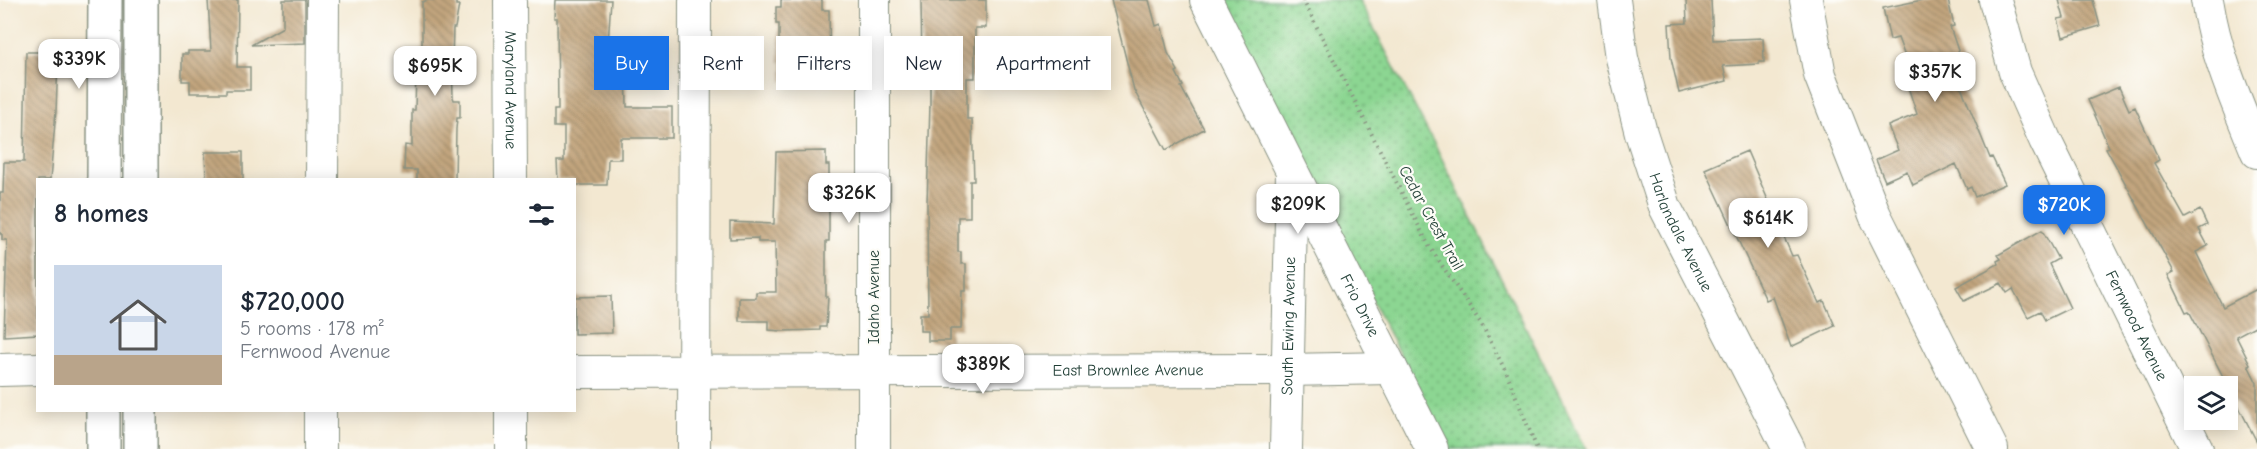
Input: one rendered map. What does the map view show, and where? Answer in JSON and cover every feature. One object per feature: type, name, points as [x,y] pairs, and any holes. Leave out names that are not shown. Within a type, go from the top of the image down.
[{"type":"main road","points":[[104,178],[105,0]]},
{"type":"main road","points":[[141,0],[141,178]]},
{"type":"main road","points":[[103,412],[103,449]]},
{"type":"main road","points":[[140,412],[140,449]]},
{"type":"street","points":[[321,178],[323,0]]},
{"type":"street","name":"Maryland Avenue","points":[[510,0],[511,178]]},
{"type":"street","points":[[694,449],[695,0]]},
{"type":"street","name":"Idaho Avenue","points":[[874,0],[874,449]]},
{"type":"street","name":"Frio Drive","points":[[1206,0],[1432,449]]},
{"type":"street","name":"Harlandale Avenue","points":[[1614,0],[1622,58],[1641,133],[1665,207],[1790,449]]},
{"type":"street","points":[[1806,0],[1820,75],[1875,215],[1992,449]]},
{"type":"street","name":"Fernwood Avenue","points":[[1995,0],[2015,72],[2044,140],[2197,449]]},
{"type":"street","points":[[2207,0],[2211,25],[2235,99],[2257,152]]},
{"type":"street","name":"South Ewing Avenue","points":[[1286,449],[1292,168]]},
{"type":"street","name":"East Brownlee Avenue","points":[[576,372],[1391,368]]},
{"type":"street","points":[[0,370],[36,369]]},
{"type":"street","points":[[320,412],[320,449]]},
{"type":"street","points":[[511,412],[511,449]]},
{"type":"path","name":"Cedar Crest Trail","points":[[1303,0],[1430,246],[1482,325],[1506,372],[1537,449]]},
{"type":"green space","points":[[1219,0],[1359,0],[1438,151],[1586,449],[1448,449]]},
{"type":"building","points":[[208,0],[238,0],[237,67],[250,67],[250,90],[190,93],[190,81],[182,81],[182,54],[188,54],[188,51],[211,51]]},
{"type":"building","points":[[283,0],[305,0],[305,43],[251,45],[283,27]]},
{"type":"building","points":[[456,0],[456,5],[459,5],[455,28],[453,28],[452,62],[453,97],[454,100],[460,100],[460,118],[457,118],[456,129],[455,178],[417,178],[417,170],[404,170],[405,145],[412,146],[412,110],[415,110],[419,49],[422,49],[422,2]]},
{"type":"building","points":[[555,0],[611,0],[609,36],[594,36],[594,90],[627,90],[627,107],[672,107],[672,138],[621,138],[621,159],[608,159],[607,185],[576,185],[576,178],[558,178],[557,161],[564,161],[564,127],[554,127],[554,110],[558,110],[557,18],[554,18]]},
{"type":"building","points":[[781,0],[822,0],[822,10],[829,10],[829,36],[779,36],[776,7],[781,7]]},
{"type":"building","points":[[921,0],[986,0],[986,28],[975,28],[975,78],[967,78],[967,119],[972,119],[974,181],[970,181],[970,217],[958,217],[958,252],[961,252],[961,264],[966,264],[966,291],[962,291],[961,329],[950,329],[950,341],[928,341],[928,331],[920,331],[920,314],[928,314],[927,204],[930,90],[963,90],[963,36],[922,36]]},
{"type":"building","points":[[1111,0],[1149,0],[1156,26],[1161,24],[1168,53],[1183,86],[1181,87],[1204,129],[1166,150],[1134,90]]},
{"type":"building","points":[[1686,0],[1711,0],[1713,40],[1763,38],[1764,62],[1723,66],[1727,81],[1679,93],[1671,58],[1669,24],[1687,23]]},
{"type":"building","points":[[1922,0],[1948,0],[1954,26],[1950,27],[1966,74],[1957,77],[1990,158],[1992,157],[2005,184],[1975,197],[1971,187],[1967,189],[1956,164],[1913,185],[1907,171],[1885,181],[1876,160],[1898,150],[1888,126],[1917,114],[1903,72],[1910,70],[1898,38],[1890,40],[1883,8]]},
{"type":"building","points":[[2059,0],[2093,0],[2100,26],[2063,37],[2058,19],[2064,18]]},
{"type":"building","points":[[26,52],[51,52],[50,61],[58,61],[50,178],[36,178],[36,334],[4,336],[7,240],[2,240],[2,234],[0,234],[0,193],[3,193],[4,162],[24,162]]},
{"type":"building","points":[[2119,87],[2129,110],[2135,107],[2159,160],[2154,163],[2185,218],[2200,210],[2207,225],[2199,229],[2208,246],[2196,252],[2223,307],[2257,289],[2257,325],[2236,336],[2257,383],[2257,442],[2238,405],[2238,376],[2223,376],[2189,311],[2186,312],[2168,275],[2174,272],[2106,148],[2109,147],[2088,100]]},
{"type":"building","points":[[826,151],[826,165],[829,165],[829,241],[826,241],[826,297],[828,297],[826,327],[820,327],[820,330],[782,331],[769,330],[769,321],[739,321],[739,298],[756,298],[756,292],[776,292],[775,242],[758,242],[758,238],[730,239],[730,222],[774,224],[776,152]]},
{"type":"building","points":[[1747,151],[1792,256],[1797,255],[1819,303],[1824,301],[1835,326],[1791,347],[1773,297],[1766,300],[1705,169]]},
{"type":"building","points":[[205,152],[243,152],[243,178],[206,178]]},
{"type":"building","points":[[2042,230],[2058,259],[2049,264],[2070,308],[2045,320],[2040,311],[2028,317],[2013,289],[2007,293],[2001,283],[1964,301],[1956,287],[1998,264],[1997,261],[2001,259],[1998,255]]},
{"type":"building","points":[[611,296],[612,333],[576,334],[576,297]]}]
